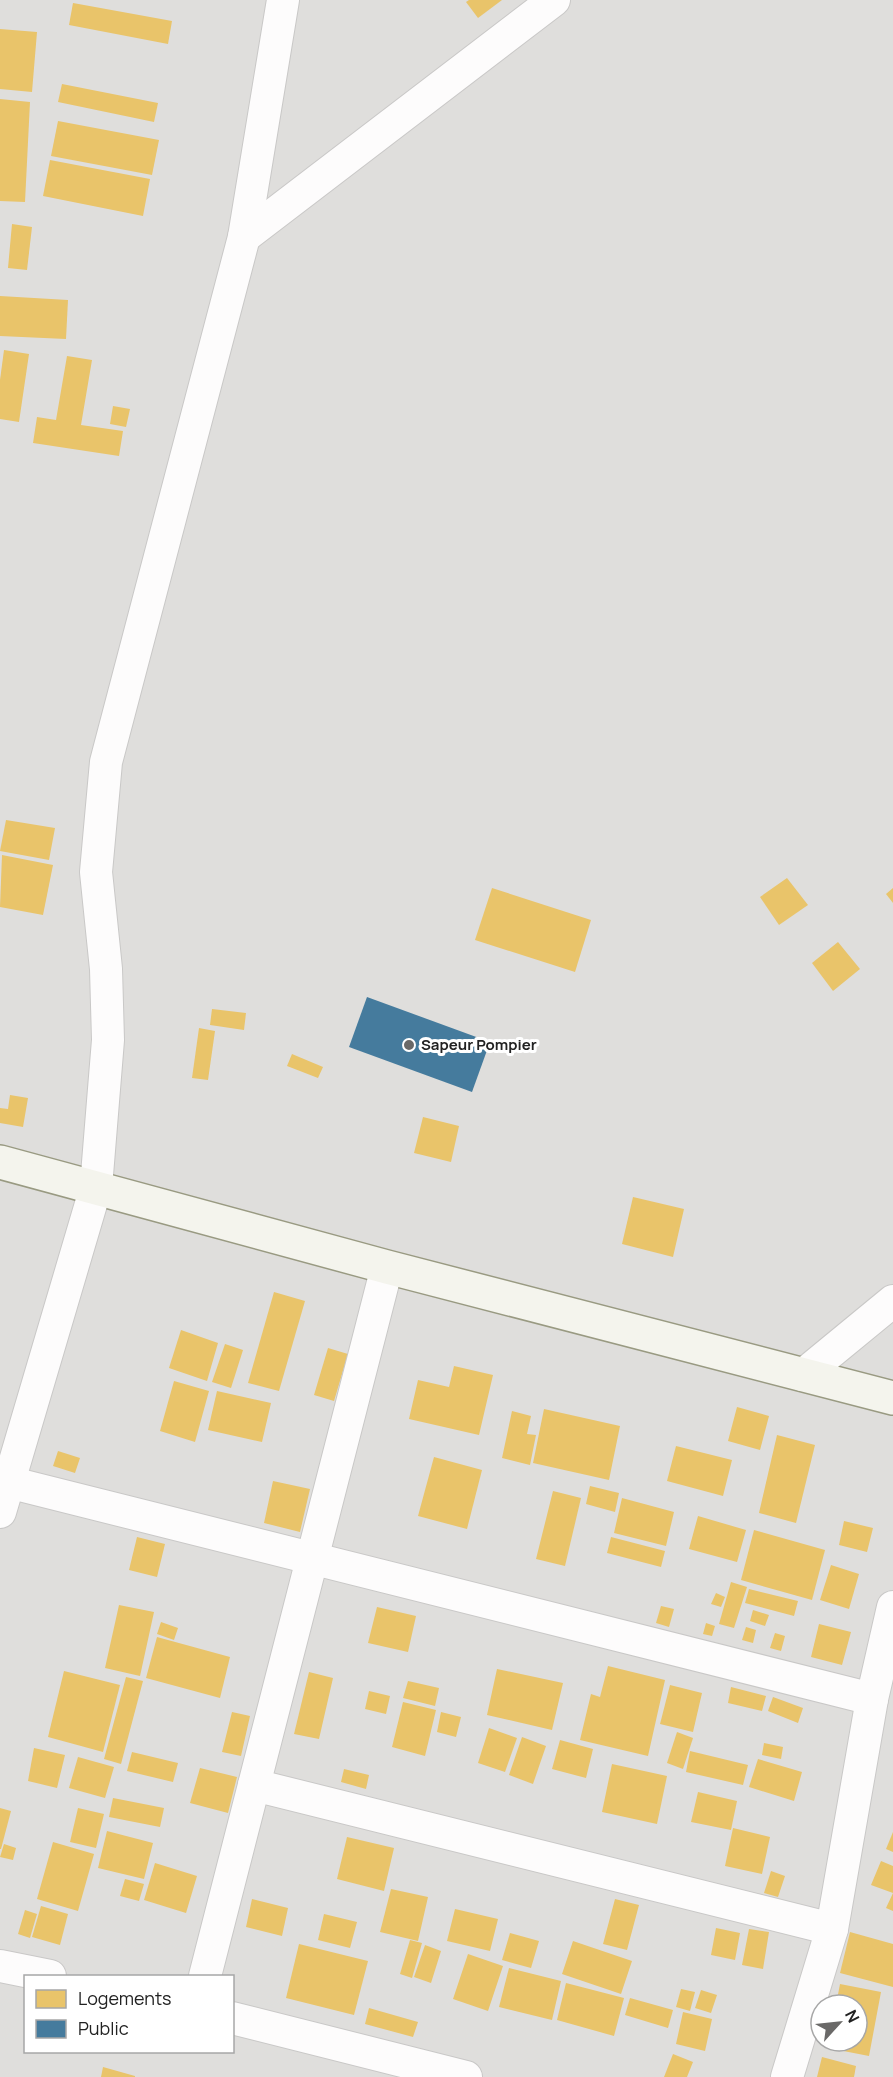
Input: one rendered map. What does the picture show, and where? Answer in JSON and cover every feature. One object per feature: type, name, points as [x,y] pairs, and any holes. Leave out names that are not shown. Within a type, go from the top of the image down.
[{"type":"street","points":[[0,1512],[8,1482],[13,1417],[96,1187],[108,1040],[106,969],[96,872],[106,762],[244,237],[283,0]]},
{"type":"street","points":[[244,237],[554,0]]},
{"type":"street","points":[[0,1162],[387,1268],[893,1398]]},
{"type":"street","points":[[205,1975],[387,1268]]},
{"type":"street","points":[[803,1375],[893,1301]]},
{"type":"street","points":[[8,1482],[872,1699]]},
{"type":"street","points":[[787,2077],[832,1929],[872,1699],[893,1607]]},
{"type":"street","points":[[254,1785],[832,1929]]},
{"type":"street","points":[[0,1966],[41,1975]]},
{"type":"street","points":[[234,2019],[466,2077]]},
{"type":"shaded area","points":[[0,0],[893,0],[893,2077],[0,2077]]},
{"type":"building: Logements","points":[[469,0],[502,0],[478,18],[466,2]]},
{"type":"building: Logements","points":[[73,3],[172,21],[168,44],[69,25]]},
{"type":"building: Logements","points":[[0,29],[37,32],[32,92],[0,89]]},
{"type":"building: Logements","points":[[62,84],[158,103],[154,122],[58,102]]},
{"type":"building: Logements","points":[[0,99],[30,102],[25,202],[0,201]]},
{"type":"building: Logements","points":[[58,121],[159,140],[152,175],[51,156]]},
{"type":"building: Logements","points":[[50,160],[150,179],[143,216],[43,196]]},
{"type":"building: Logements","points":[[12,224],[32,227],[27,270],[8,268]]},
{"type":"building: Logements","points":[[0,296],[68,300],[66,339],[0,336]]},
{"type":"building: Logements","points":[[4,350],[29,354],[19,422],[0,419],[0,380]]},
{"type":"building: Logements","points":[[67,356],[92,360],[81,425],[123,431],[119,456],[33,443],[37,417],[56,420]]},
{"type":"building: Logements","points":[[113,406],[130,409],[126,427],[110,424]]},
{"type":"building: Logements","points":[[6,820],[55,828],[49,860],[0,851]]},
{"type":"building: Logements","points":[[2,855],[53,865],[43,915],[0,907]]},
{"type":"building: Logements","points":[[787,878],[808,905],[779,925],[760,897]]},
{"type":"building: Logements","points":[[492,888],[591,920],[575,972],[475,940]]},
{"type":"building: Logements","points":[[893,888],[893,903],[886,894]]},
{"type":"building: Logements","points":[[838,942],[860,969],[833,991],[812,963]]},
{"type":"building: Logements","points":[[212,1009],[246,1013],[244,1030],[210,1025]]},
{"type":"building: Logements","points":[[199,1028],[215,1031],[208,1080],[192,1078]]},
{"type":"building: Logements","points":[[292,1054],[323,1067],[318,1078],[287,1066]]},
{"type":"building: Logements","points":[[10,1095],[28,1098],[23,1127],[0,1123],[0,1108],[8,1109]]},
{"type":"building: Logements","points":[[423,1117],[459,1126],[451,1162],[414,1153]]},
{"type":"building: Logements","points":[[633,1197],[684,1209],[673,1257],[622,1244]]},
{"type":"building: Logements","points":[[274,1292],[305,1301],[279,1391],[248,1383]]},
{"type":"building: Logements","points":[[181,1330],[218,1343],[207,1381],[169,1368]]},
{"type":"building: Logements","points":[[225,1344],[243,1350],[231,1388],[212,1382]]},
{"type":"building: Logements","points":[[328,1348],[348,1354],[334,1401],[314,1395]]},
{"type":"building: Logements","points":[[454,1366],[493,1375],[479,1435],[409,1419],[418,1380],[449,1387]]},
{"type":"building: Logements","points":[[174,1381],[209,1391],[195,1442],[160,1431]]},
{"type":"building: Logements","points":[[217,1391],[271,1403],[262,1442],[208,1430]]},
{"type":"building: Logements","points":[[737,1407],[769,1416],[760,1450],[728,1441]]},
{"type":"building: Logements","points":[[544,1409],[620,1426],[609,1480],[533,1463]]},
{"type":"building: Logements","points":[[512,1411],[531,1416],[527,1434],[536,1435],[530,1465],[502,1458]]},
{"type":"building: Logements","points":[[777,1435],[815,1445],[796,1523],[759,1513]]},
{"type":"building: Logements","points":[[676,1446],[732,1460],[723,1496],[667,1481]]},
{"type":"building: Logements","points":[[58,1451],[80,1458],[75,1473],[53,1466]]},
{"type":"building: Logements","points":[[434,1457],[482,1470],[467,1529],[418,1516]]},
{"type":"building: Logements","points":[[273,1481],[310,1489],[300,1532],[264,1523]]},
{"type":"building: Logements","points":[[590,1486],[619,1493],[615,1512],[586,1504]]},
{"type":"building: Logements","points":[[553,1491],[581,1498],[565,1566],[536,1559]]},
{"type":"building: Logements","points":[[622,1498],[674,1512],[666,1546],[614,1533]]},
{"type":"building: Logements","points":[[698,1516],[746,1530],[737,1562],[689,1549]]},
{"type":"building: Logements","points":[[844,1521],[873,1528],[867,1552],[839,1545]]},
{"type":"building: Logements","points":[[754,1530],[825,1550],[812,1600],[741,1580]]},
{"type":"building: Logements","points":[[137,1537],[165,1544],[157,1577],[129,1570]]},
{"type":"building: Logements","points":[[611,1537],[665,1551],[661,1567],[607,1553]]},
{"type":"building: Logements","points":[[831,1565],[859,1574],[849,1609],[820,1600]]},
{"type":"building: Logements","points":[[731,1582],[747,1587],[734,1628],[719,1624]]},
{"type":"building: Logements","points":[[749,1589],[798,1601],[794,1616],[745,1603]]},
{"type":"building: Logements","points":[[716,1593],[725,1597],[721,1607],[711,1604]]},
{"type":"building: Logements","points":[[119,1605],[154,1612],[140,1676],[105,1668]]},
{"type":"building: Logements","points":[[661,1606],[674,1609],[669,1627],[656,1623]]},
{"type":"building: Logements","points":[[377,1607],[416,1616],[408,1652],[368,1643]]},
{"type":"building: Logements","points":[[753,1610],[769,1615],[765,1626],[750,1621]]},
{"type":"building: Logements","points":[[161,1622],[178,1628],[174,1640],[157,1634]]},
{"type":"building: Logements","points":[[706,1623],[715,1626],[712,1636],[703,1634]]},
{"type":"building: Logements","points":[[819,1624],[851,1632],[842,1665],[811,1657]]},
{"type":"building: Logements","points":[[746,1627],[756,1630],[753,1643],[742,1640]]},
{"type":"building: Logements","points":[[775,1633],[785,1636],[781,1651],[770,1648]]},
{"type":"building: Logements","points":[[157,1637],[230,1657],[220,1698],[146,1678]]},
{"type":"building: Logements","points":[[608,1666],[665,1680],[648,1756],[580,1740],[591,1694],[600,1697]]},
{"type":"building: Logements","points":[[497,1669],[563,1683],[552,1730],[487,1715]]},
{"type":"building: Logements","points":[[64,1671],[120,1685],[103,1752],[48,1737]]},
{"type":"building: Logements","points":[[309,1672],[333,1678],[319,1739],[294,1734]]},
{"type":"building: Logements","points":[[126,1677],[143,1681],[121,1764],[104,1759]]},
{"type":"building: Logements","points":[[408,1681],[439,1688],[435,1706],[403,1698]]},
{"type":"building: Logements","points":[[670,1685],[702,1693],[693,1732],[660,1724]]},
{"type":"building: Logements","points":[[731,1687],[766,1696],[762,1711],[728,1703]]},
{"type":"building: Logements","points":[[369,1691],[390,1696],[386,1714],[365,1709]]},
{"type":"building: Logements","points":[[773,1697],[803,1708],[798,1723],[768,1711]]},
{"type":"building: Logements","points":[[403,1702],[436,1710],[425,1756],[392,1747]]},
{"type":"building: Logements","points":[[232,1712],[250,1716],[241,1756],[222,1752]]},
{"type":"building: Logements","points":[[441,1712],[461,1717],[456,1737],[437,1732]]},
{"type":"building: Logements","points":[[489,1728],[517,1738],[505,1772],[478,1763]]},
{"type":"building: Logements","points":[[677,1732],[693,1738],[683,1769],[667,1763]]},
{"type":"building: Logements","points":[[522,1737],[546,1746],[533,1784],[509,1775]]},
{"type":"building: Logements","points":[[560,1740],[593,1749],[586,1778],[552,1769]]},
{"type":"building: Logements","points":[[764,1743],[783,1747],[781,1759],[762,1755]]},
{"type":"building: Logements","points":[[34,1748],[65,1755],[57,1788],[28,1781]]},
{"type":"building: Logements","points":[[690,1751],[748,1765],[743,1785],[686,1772]]},
{"type":"building: Logements","points":[[132,1752],[178,1763],[173,1782],[127,1771]]},
{"type":"building: Logements","points":[[78,1757],[114,1767],[105,1798],[69,1788]]},
{"type":"building: Logements","points":[[758,1759],[802,1772],[794,1801],[749,1787]]},
{"type":"building: Logements","points":[[612,1764],[667,1776],[657,1824],[602,1812]]},
{"type":"building: Logements","points":[[200,1768],[237,1777],[228,1813],[190,1803]]},
{"type":"building: Logements","points":[[344,1769],[369,1775],[366,1789],[341,1782]]},
{"type":"building: Logements","points":[[698,1792],[737,1801],[731,1830],[691,1822]]},
{"type":"building: Logements","points":[[113,1798],[164,1808],[160,1827],[109,1817]]},
{"type":"building: Logements","points":[[0,1808],[11,1811],[1,1849],[0,1849]]},
{"type":"building: Logements","points":[[78,1808],[104,1814],[96,1848],[70,1842]]},
{"type":"building: Logements","points":[[733,1828],[770,1837],[762,1874],[725,1866]]},
{"type":"building: Logements","points":[[107,1831],[153,1843],[144,1879],[98,1868]]},
{"type":"building: Logements","points":[[893,1832],[893,1852],[886,1849]]},
{"type":"building: Logements","points":[[347,1837],[394,1848],[384,1891],[337,1879]]},
{"type":"building: Logements","points":[[53,1842],[94,1854],[78,1911],[37,1899]]},
{"type":"building: Logements","points":[[4,1844],[16,1848],[13,1860],[0,1857]]},
{"type":"building: Logements","points":[[881,1861],[893,1866],[893,1893],[871,1885]]},
{"type":"building: Logements","points":[[155,1863],[197,1876],[186,1913],[144,1900]]},
{"type":"building: Logements","points":[[771,1871],[785,1876],[778,1897],[764,1893]]},
{"type":"building: Logements","points":[[125,1879],[144,1884],[139,1901],[120,1896]]},
{"type":"building: Logements","points":[[391,1889],[428,1897],[418,1941],[380,1932]]},
{"type":"building: Logements","points":[[893,1893],[893,1911],[886,1908]]},
{"type":"building: Logements","points":[[252,1899],[288,1908],[282,1936],[246,1927]]},
{"type":"building: Logements","points":[[615,1899],[639,1905],[627,1950],[603,1944]]},
{"type":"building: Logements","points":[[41,1906],[68,1914],[60,1945],[32,1937]]},
{"type":"building: Logements","points":[[455,1909],[498,1919],[490,1951],[447,1941]]},
{"type":"building: Logements","points":[[25,1910],[37,1914],[30,1938],[18,1934]]},
{"type":"building: Logements","points":[[324,1914],[357,1922],[350,1948],[318,1940]]},
{"type":"building: Logements","points":[[716,1928],[740,1933],[735,1960],[711,1955]]},
{"type":"building: Logements","points":[[749,1929],[769,1932],[763,1969],[742,1965]]},
{"type":"building: Logements","points":[[850,1932],[893,1944],[893,1987],[840,1973]]},
{"type":"building: Logements","points":[[510,1933],[539,1941],[531,1968],[502,1960]]},
{"type":"building: Logements","points":[[410,1940],[422,1943],[412,1978],[400,1974]]},
{"type":"building: Logements","points":[[573,1941],[632,1961],[621,1994],[562,1974]]},
{"type":"building: Logements","points":[[299,1944],[368,1961],[354,2015],[286,1998]]},
{"type":"building: Logements","points":[[425,1945],[441,1951],[431,1983],[414,1977]]},
{"type":"building: Logements","points":[[468,1954],[503,1966],[488,2011],[453,1999]]},
{"type":"building: Logements","points":[[509,1968],[561,1981],[552,2020],[499,2007]]},
{"type":"building: Logements","points":[[566,1983],[624,1998],[614,2036],[557,2020]]},
{"type":"building: Logements","points":[[840,1984],[881,1992],[869,2056],[854,2053],[869,2053],[869,1993],[838,1993]]},
{"type":"building: Logements","points":[[681,1989],[695,1992],[690,2011],[676,2007]]},
{"type":"building: Logements","points":[[701,1990],[717,1995],[711,2013],[695,2008]]},
{"type":"building: Logements","points":[[630,1998],[673,2010],[668,2028],[625,2015]]},
{"type":"building: Logements","points":[[369,2008],[418,2022],[413,2037],[365,2024]]},
{"type":"building: Logements","points":[[683,2012],[712,2019],[705,2051],[676,2044]]},
{"type":"building: Logements","points":[[673,2054],[693,2062],[687,2077],[664,2077]]},
{"type":"building: Logements","points":[[822,2057],[856,2066],[854,2077],[817,2077]]},
{"type":"building: Logements","points":[[103,2067],[135,2076],[135,2077],[101,2077]]},
{"type":"building: Public","points":[[367,997],[490,1042],[472,1092],[349,1047]]},
{"type":"place","name":"Sapeur Pompier","points":[[409,1045]]}]
